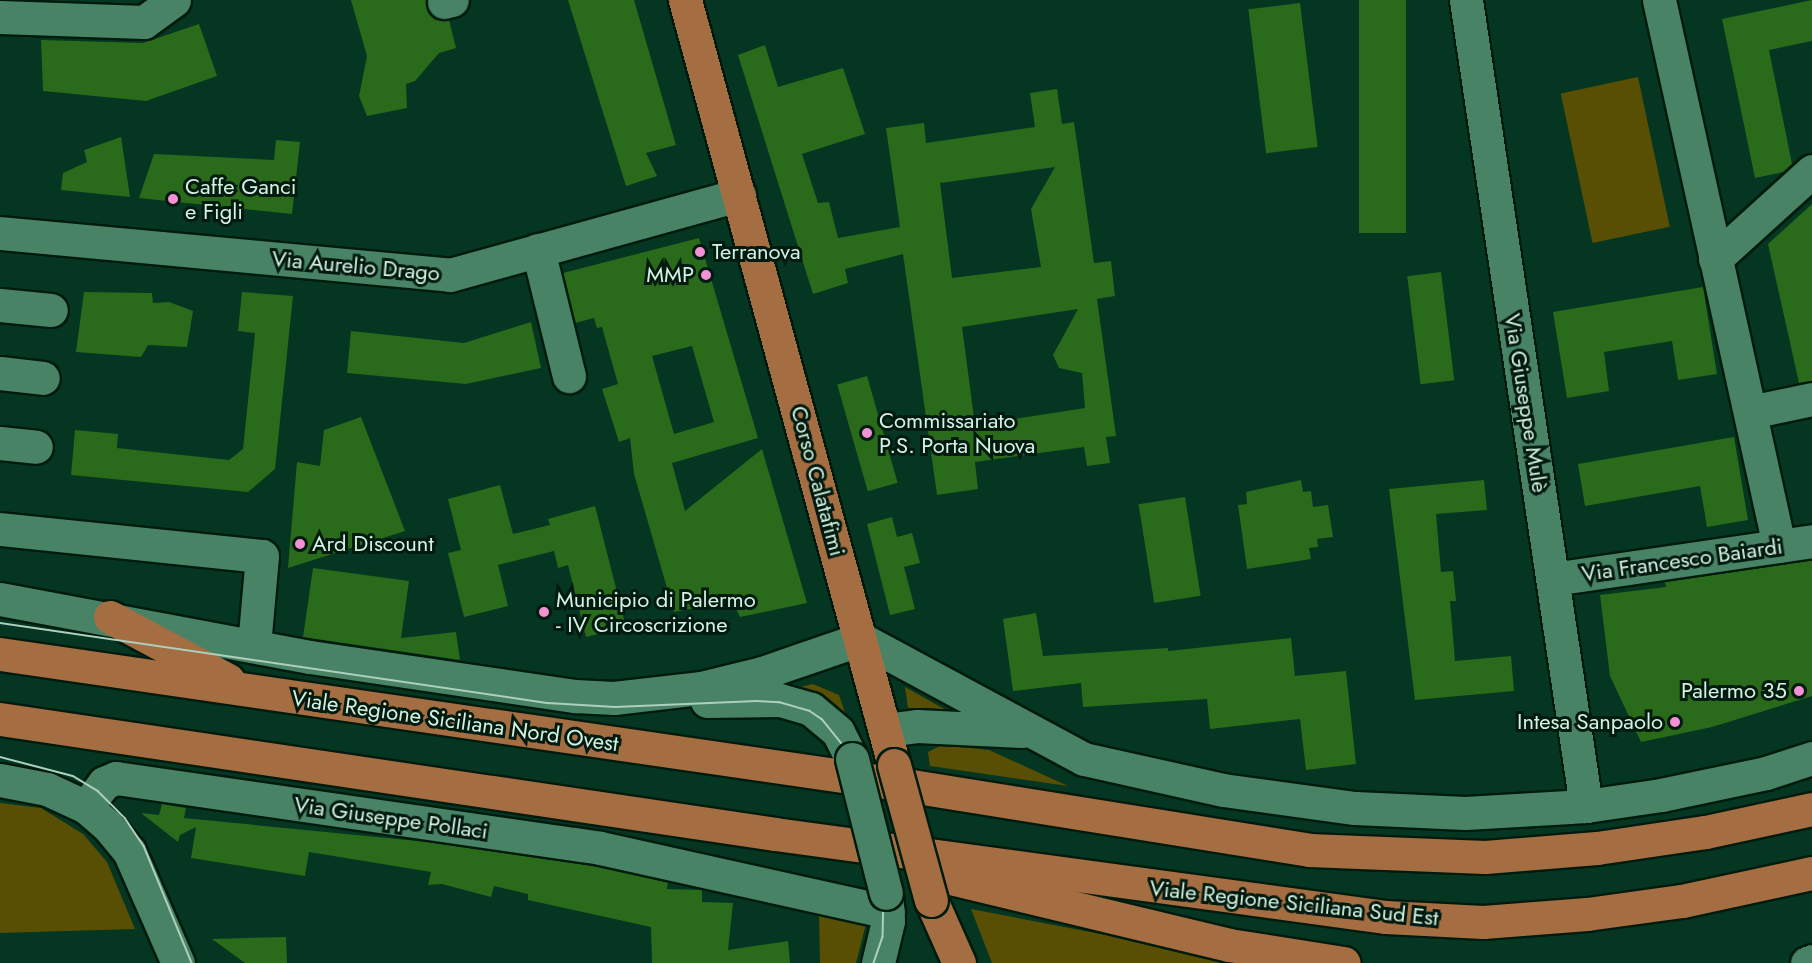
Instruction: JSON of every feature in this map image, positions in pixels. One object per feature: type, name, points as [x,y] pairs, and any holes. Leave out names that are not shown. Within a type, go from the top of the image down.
[{"type":"main road","name":"Corso Calatafimi","points":[[685,0],[885,730],[902,776],[948,963]]},
{"type":"main road","points":[[110,617],[251,692]]},
{"type":"main road","name":"Viale Regione Siciliana Nord Ovest","points":[[0,654],[251,692],[902,776]]},
{"type":"main road","points":[[0,719],[775,834],[1229,945],[1344,963]]},
{"type":"main road","points":[[902,776],[1309,850],[1406,856],[1485,857],[1597,848],[1706,832],[1812,809]]},
{"type":"main road","name":"Viale Regione Siciliana Sud Est","points":[[775,834],[1307,909],[1483,922],[1682,901],[1812,873]]},
{"type":"main road","points":[[931,900],[959,963]]},
{"type":"main road","points":[[1229,945],[1272,963]]},
{"type":"street","points":[[0,17],[144,22],[174,0]]},
{"type":"street","points":[[1659,0],[1779,546]]},
{"type":"street","name":"Via Giuseppe Mulè","points":[[1472,1],[1586,806]]},
{"type":"street","points":[[1715,259],[1812,171]]},
{"type":"street","name":"Via Aurelio Drago","points":[[0,233],[450,275],[739,195]]},
{"type":"street","points":[[538,250],[569,376]]},
{"type":"street","points":[[0,305],[51,310]]},
{"type":"street","points":[[0,373],[44,378]]},
{"type":"street","points":[[1750,412],[1812,399]]},
{"type":"street","points":[[0,443],[36,447]]},
{"type":"street","points":[[0,530],[262,556],[254,646]]},
{"type":"street","name":"Via Francesco Baiardi","points":[[1553,579],[1812,541]]},
{"type":"street","name":"Viale Regione Siciliana Nord Ovest","points":[[0,599],[110,617],[254,646],[547,694],[614,698],[726,682],[861,639]]},
{"type":"street","points":[[861,639],[1027,731],[1084,759],[1126,770],[1223,789],[1355,808],[1465,813],[1586,806],[1661,795],[1766,773],[1812,759]]},
{"type":"street","points":[[614,698],[758,699],[798,704],[823,717],[843,739],[852,759],[887,903],[886,938],[878,963]]},
{"type":"street","points":[[885,730],[917,726],[1027,731]]},
{"type":"street","name":"Via Giuseppe Pollaci","points":[[86,807],[104,783],[116,778],[600,848],[887,903]]},
{"type":"street","points":[[0,780],[47,789],[86,807],[107,825],[129,851],[178,963]]},
{"type":"street","points":[[1807,963],[1812,961]]},
{"type":"shaded area","points":[[1638,77],[1670,227],[1593,243],[1561,93]]},
{"type":"shaded area","points":[[813,684],[839,695],[852,733],[782,691]]},
{"type":"shaded area","points":[[905,687],[946,710],[908,708]]},
{"type":"shaded area","points":[[942,745],[989,750],[1068,786],[930,766],[928,752]]},
{"type":"shaded area","points":[[0,803],[41,808],[83,834],[107,862],[135,929],[0,933]]},
{"type":"shaded area","points":[[971,909],[1210,955],[1237,963],[992,963]]},
{"type":"shaded area","points":[[819,915],[866,924],[856,963],[820,963]]},
{"type":"building","points":[[351,0],[426,0],[434,19],[449,20],[456,48],[439,53],[415,81],[406,84],[407,108],[367,116],[359,96],[367,56]]},
{"type":"building","points":[[568,0],[634,0],[676,145],[646,153],[657,176],[626,186]]},
{"type":"building","points":[[1359,0],[1406,0],[1406,233],[1359,233]]},
{"type":"building","points":[[1812,0],[1812,41],[1769,50],[1792,164],[1783,172],[1755,178],[1722,19]]},
{"type":"building","points":[[1300,3],[1318,147],[1266,153],[1248,9]]},
{"type":"building","points":[[199,24],[217,76],[146,101],[43,91],[41,40],[143,43]]},
{"type":"building","points":[[765,45],[778,87],[843,68],[865,134],[802,154],[818,203],[829,202],[838,238],[900,227],[886,128],[924,123],[926,143],[1035,127],[1030,93],[1057,89],[1062,124],[1074,122],[1094,263],[1111,261],[1115,296],[1097,299],[1116,436],[1106,437],[1110,463],[1087,466],[1084,447],[975,462],[978,489],[937,495],[903,254],[845,269],[848,283],[813,294],[738,55]],"holes":[[[1055,167],[1031,209],[1041,267],[952,278],[940,183]],[[1078,309],[1053,355],[1059,368],[1082,373],[1085,408],[975,425],[962,327]]]},
{"type":"building","points":[[121,137],[130,197],[61,190],[63,173],[87,162],[84,150]]},
{"type":"building","points":[[276,140],[300,142],[292,214],[139,198],[154,154],[274,160]]},
{"type":"building","points":[[1812,204],[1812,381],[1799,383],[1768,244]]},
{"type":"building","points":[[699,238],[758,438],[672,463],[685,511],[762,449],[807,603],[740,617],[732,601],[674,612],[634,474],[630,438],[619,442],[602,389],[618,384],[602,327],[597,328],[594,318],[575,323],[563,273]],"holes":[[[692,346],[714,422],[674,434],[652,356]]]},
{"type":"building","points":[[1441,272],[1454,380],[1421,384],[1407,276]]},
{"type":"building","points":[[1703,287],[1717,374],[1678,380],[1672,341],[1604,352],[1609,391],[1567,398],[1553,312]]},
{"type":"building","points":[[84,292],[152,293],[153,303],[169,302],[193,311],[187,347],[148,345],[141,357],[76,352]]},
{"type":"building","points":[[242,292],[293,296],[275,469],[248,492],[71,475],[75,430],[118,434],[117,448],[229,460],[243,449],[255,333],[238,331]]},
{"type":"building","points":[[531,322],[541,368],[466,384],[347,373],[351,331],[464,343]]},
{"type":"building","points":[[867,376],[898,483],[868,491],[837,385]]},
{"type":"building","points":[[361,417],[405,531],[288,568],[297,462],[320,466],[324,430]]},
{"type":"building","points":[[1734,437],[1748,520],[1707,527],[1700,486],[1585,506],[1578,464]]},
{"type":"building","points":[[1301,480],[1303,492],[1311,491],[1313,507],[1328,505],[1333,537],[1317,539],[1318,547],[1309,548],[1311,559],[1247,569],[1238,505],[1247,504],[1246,492]]},
{"type":"building","points":[[1484,480],[1487,510],[1436,514],[1441,572],[1453,571],[1456,601],[1450,601],[1455,661],[1511,656],[1514,691],[1415,700],[1389,489]]},
{"type":"building","points":[[500,485],[513,534],[550,525],[548,519],[595,506],[626,627],[586,637],[568,565],[558,568],[554,551],[498,565],[508,606],[464,617],[448,553],[461,550],[448,499]]},
{"type":"building","points":[[1185,497],[1201,596],[1154,603],[1139,504]]},
{"type":"building","points":[[892,517],[897,537],[912,533],[920,563],[904,567],[915,609],[890,615],[867,524]]},
{"type":"building","points":[[1812,560],[1812,696],[1712,727],[1641,742],[1610,676],[1600,595],[1666,587],[1665,582]]},
{"type":"building","points":[[313,568],[409,581],[401,638],[456,632],[460,660],[303,637]]},
{"type":"building","points":[[1036,613],[1043,656],[1168,648],[1168,651],[1291,638],[1295,676],[1346,671],[1356,764],[1306,770],[1300,719],[1210,729],[1207,699],[1083,707],[1081,683],[1013,691],[1003,619]]},
{"type":"building","points":[[162,804],[186,808],[184,818],[438,843],[597,866],[668,882],[667,889],[702,890],[702,902],[733,903],[728,950],[788,941],[790,963],[652,963],[651,927],[528,900],[528,894],[494,886],[491,897],[442,884],[428,885],[431,872],[309,852],[305,876],[191,858],[196,827],[180,835],[178,842],[141,813],[159,815]]},
{"type":"building","points":[[286,937],[287,963],[245,963],[212,939]]},
{"type":"tram line","points":[[0,623],[548,703],[615,707],[757,701],[779,702],[810,711],[822,719],[846,749],[884,894],[883,937],[874,963]]},
{"type":"tram line","points":[[0,757],[73,776],[98,791],[125,818],[144,846],[192,963]]},
{"type":"place","name":"Caffe Ganci e Figli","points":[[173,199]]},
{"type":"place","name":"Terranova","points":[[700,252]]},
{"type":"place","name":"MMP","points":[[706,275]]},
{"type":"place","name":"Commissariato P.S. Porta Nuova","points":[[867,433]]},
{"type":"place","name":"Ard Discount","points":[[300,544]]},
{"type":"place","name":"Municipio di Palermo - IV Circoscrizione","points":[[544,612]]},
{"type":"place","name":"Palermo 35","points":[[1799,691]]},
{"type":"place","name":"Intesa Sanpaolo","points":[[1675,722]]}]
